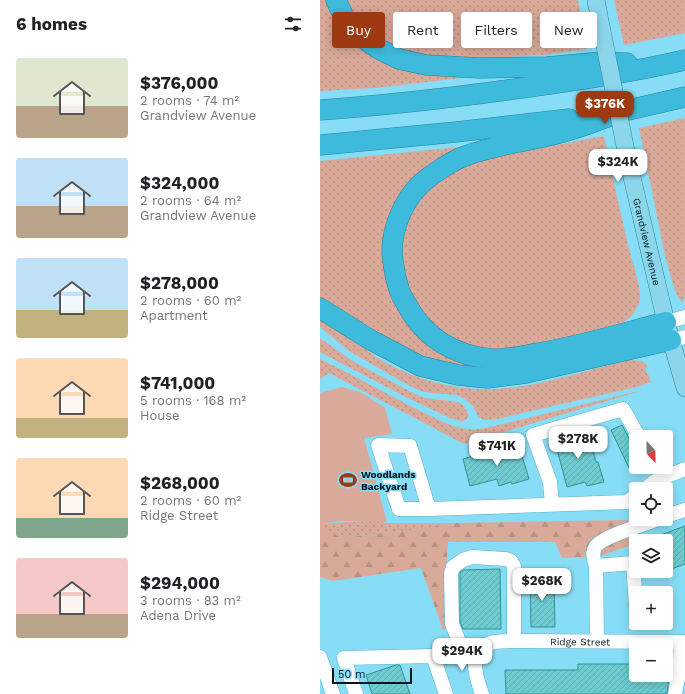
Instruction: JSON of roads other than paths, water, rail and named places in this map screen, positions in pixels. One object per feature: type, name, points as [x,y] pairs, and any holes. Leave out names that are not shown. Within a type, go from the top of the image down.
[{"type":"highway","points":[[336,0],[344,17],[359,35],[376,48],[399,59],[426,65],[479,68],[548,67],[602,62],[678,62]]},
{"type":"highway","points":[[320,110],[369,107],[454,98],[597,78],[678,62]]},
{"type":"highway","points":[[320,145],[517,126],[624,111],[685,97]]},
{"type":"highway","points":[[624,111],[564,132],[464,156],[431,176],[416,188],[406,203],[399,220],[393,237],[392,256],[395,274],[399,290],[409,309],[430,335],[460,352],[477,357],[494,359],[522,356],[677,329]]},
{"type":"highway","points":[[320,308],[369,339],[420,366],[458,376],[487,378],[526,373],[677,329]]},
{"type":"main road","name":"Grandview Avenue","points":[[597,8],[627,156],[677,329],[685,388]]},
{"type":"street","points":[[552,504],[550,482],[533,436],[623,409],[635,430]]},
{"type":"street","points":[[429,509],[410,446],[378,445],[399,510],[429,509],[552,504],[627,502],[629,500]]},
{"type":"street","points":[[673,471],[685,469]]},
{"type":"street","points":[[673,514],[685,510]]},
{"type":"street","points":[[596,641],[596,566],[593,552],[596,546],[605,539],[640,526]]},
{"type":"street","points":[[482,694],[476,677],[474,664],[477,655],[460,644],[452,624],[451,574],[453,567],[463,560],[472,557],[506,559],[512,561],[514,566],[514,641]]},
{"type":"street","points":[[596,566],[633,562],[635,586]]},
{"type":"street","name":"Ridge Street","points":[[477,655],[486,645],[494,642],[683,642]]},
{"type":"street","points":[[675,694],[679,676],[683,642]]},
{"type":"street","points":[[356,694],[344,658],[433,656],[446,694]]},
{"type":"street","points":[[320,657],[333,694]]},
{"type":"place","name":"Woodlands Backyard","points":[[348,480]]}]
